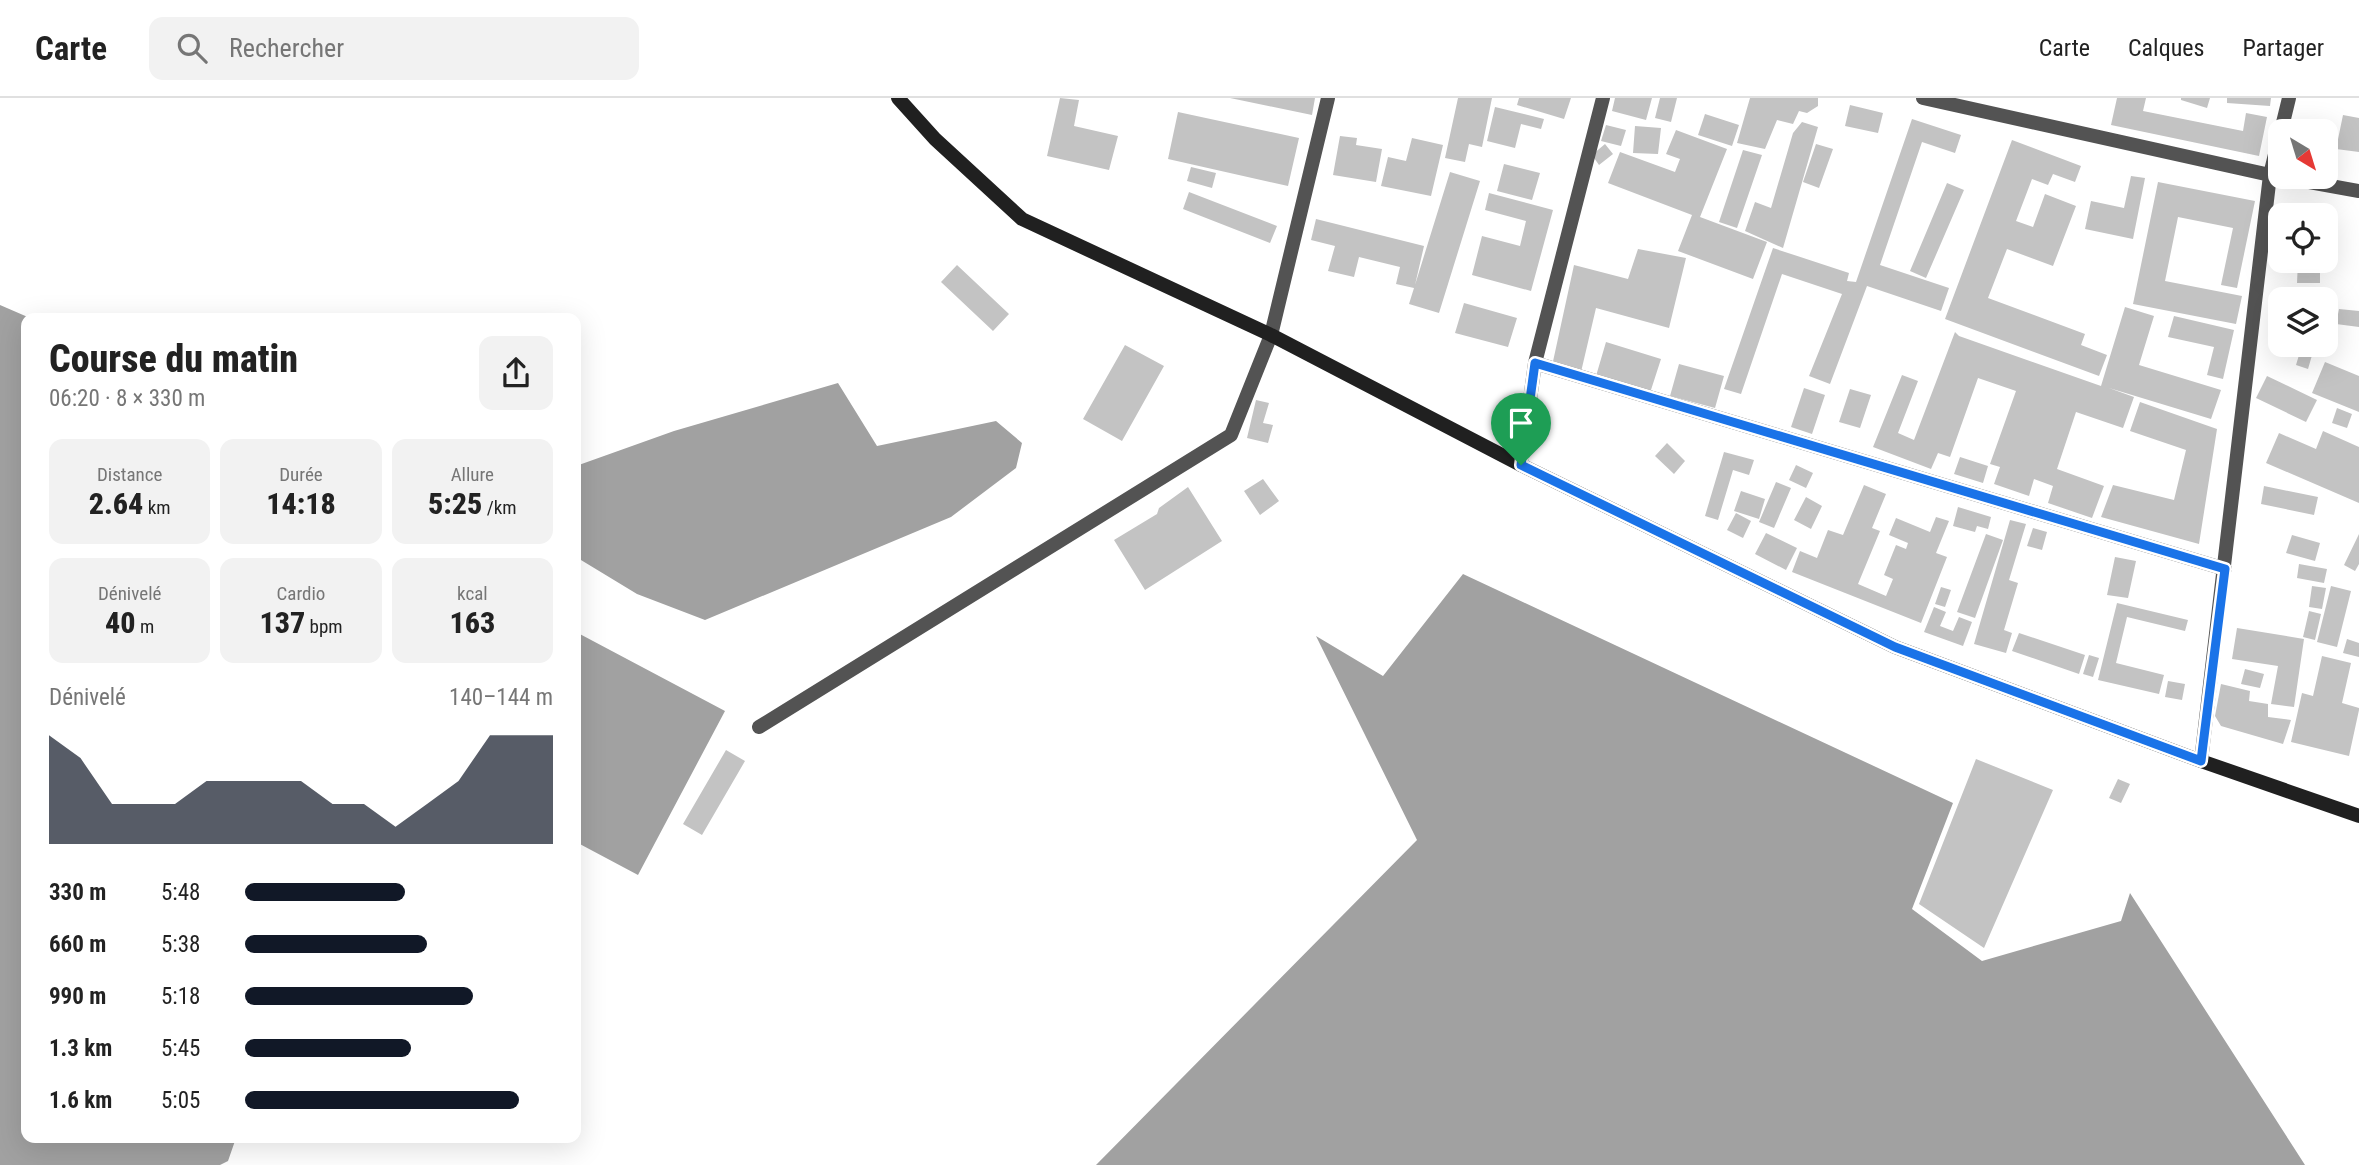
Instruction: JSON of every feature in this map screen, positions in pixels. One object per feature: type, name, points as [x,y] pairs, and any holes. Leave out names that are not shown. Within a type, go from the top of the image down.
[{"type":"main road","points":[[898,98],[934,139],[1022,219],[1271,335],[1521,465],[1895,647],[2201,761],[2359,816]]},
{"type":"street","points":[[759,727],[1230,435],[1271,335],[1328,98]]},
{"type":"street","points":[[1521,465],[1535,363],[1603,98]]},
{"type":"street","points":[[1923,98],[2268,176]]},
{"type":"street","points":[[2284,119],[2289,98]]},
{"type":"street","points":[[2338,187],[2359,191]]},
{"type":"street","points":[[2201,761],[2269,189]]},
{"type":"street","points":[[1535,363],[2225,569]]},
{"type":"shaded area","points":[[0,305],[21,314],[21,1143],[234,1143],[228,1161],[220,1165],[0,1165]]},
{"type":"shaded area","points":[[838,383],[877,446],[996,421],[1022,443],[1016,468],[951,517],[705,620],[637,594],[581,560],[581,464],[674,431]]},
{"type":"shaded area","points":[[1463,574],[1953,803],[1912,909],[1982,961],[2121,921],[2130,893],[2305,1165],[1096,1165],[1417,840],[1316,636],[1383,676]]},
{"type":"shaded area","points":[[581,635],[725,711],[638,875],[581,845]]},
{"type":"building","points":[[1060,98],[1079,100],[1074,126],[1118,136],[1109,170],[1047,156]]},
{"type":"building","points":[[1230,98],[1315,98],[1312,115]]},
{"type":"building","points":[[1458,98],[1492,98],[1482,147],[1469,144],[1465,162],[1445,158]]},
{"type":"building","points":[[1519,98],[1571,98],[1564,119],[1517,105]]},
{"type":"building","points":[[1615,98],[1652,98],[1646,120],[1612,111]]},
{"type":"building","points":[[1660,98],[1677,98],[1671,122],[1655,118]]},
{"type":"building","points":[[1750,98],[1818,98],[1818,106],[1807,113],[1799,111],[1793,124],[1777,120],[1765,149],[1737,143]]},
{"type":"building","points":[[2117,98],[2146,98],[2143,111],[2243,131],[2246,113],[2267,117],[2259,156],[2111,125]]},
{"type":"building","points":[[2181,98],[2210,98],[2207,108]]},
{"type":"building","points":[[2227,98],[2271,98],[2270,106],[2227,103]]},
{"type":"building","points":[[1850,105],[1883,113],[1878,133],[1845,126]]},
{"type":"building","points":[[1495,107],[1544,119],[1541,129],[1521,124],[1515,148],[1487,141]]},
{"type":"building","points":[[1178,112],[1299,138],[1288,186],[1168,159]]},
{"type":"building","points":[[1705,114],[1739,125],[1732,146],[1698,135]]},
{"type":"building","points":[[2343,115],[2359,118],[2359,152],[2338,149]]},
{"type":"building","points":[[1912,119],[1961,135],[1955,153],[1922,142],[1880,265],[1949,288],[1941,311],[1867,286],[1830,384],[1809,376],[1842,294],[1782,274],[1741,394],[1724,389],[1773,248],[1849,273],[1847,281],[1856,282]]},
{"type":"building","points":[[1802,122],[1818,127],[1783,248],[1745,231],[1755,202],[1771,208],[1793,133]]},
{"type":"building","points":[[1606,125],[1626,130],[1621,146],[1601,141]]},
{"type":"building","points":[[1635,126],[1661,128],[1658,154],[1633,153]]},
{"type":"building","points":[[1676,130],[1727,149],[1700,217],[1767,242],[1753,279],[1678,251],[1692,215],[1608,183],[1620,152],[1675,172],[1680,159],[1666,154]]},
{"type":"building","points":[[1340,136],[1357,138],[1356,145],[1382,149],[1376,182],[1333,175]]},
{"type":"building","points":[[1412,138],[1443,145],[1431,196],[1381,186],[1388,157],[1406,161]]},
{"type":"building","points":[[2012,140],[2081,166],[2075,182],[2053,174],[2048,185],[2032,179],[2016,221],[2033,227],[2045,194],[2076,206],[2053,266],[2007,249],[1988,298],[2085,334],[2081,345],[2107,355],[2099,376],[1945,319]]},
{"type":"building","points":[[1605,144],[1613,154],[1599,165],[1592,155]]},
{"type":"building","points":[[1816,144],[1833,149],[1819,188],[1803,182]]},
{"type":"building","points":[[1743,150],[1762,155],[1737,228],[1719,222]]},
{"type":"building","points":[[1504,164],[1540,173],[1532,200],[1497,191]]},
{"type":"building","points":[[1191,167],[1216,173],[1212,188],[1187,181]]},
{"type":"building","points":[[1450,172],[1480,181],[1439,313],[1409,304],[1414,288],[1396,284],[1400,267],[1359,257],[1354,277],[1328,271],[1335,246],[1311,240],[1316,219],[1424,246],[1415,285]]},
{"type":"building","points":[[2131,176],[2145,178],[2133,239],[2085,229],[2091,201],[2124,208]]},
{"type":"building","points":[[2158,182],[2255,201],[2237,288],[2221,285],[2233,228],[2178,217],[2165,281],[2242,296],[2236,324],[2133,304]]},
{"type":"building","points":[[1947,183],[1964,190],[1926,278],[1910,271]]},
{"type":"building","points":[[1189,192],[1277,226],[1270,243],[1183,209]]},
{"type":"building","points":[[1489,193],[1553,210],[1531,291],[1472,275],[1482,236],[1520,246],[1526,221],[1485,210]]},
{"type":"building","points":[[1638,249],[1686,258],[1669,328],[1596,308],[1581,372],[1552,366],[1574,265],[1628,279]]},
{"type":"building","points":[[957,265],[1009,314],[993,331],[941,282]]},
{"type":"building","points":[[2297,273],[2320,273],[2320,283],[2297,283]]},
{"type":"building","points":[[1464,303],[1517,318],[1508,347],[1455,333]]},
{"type":"building","points":[[2125,307],[2154,316],[2139,365],[2221,390],[2211,419],[2109,388],[2134,397],[2123,428],[2076,412],[2057,469],[2104,486],[2092,518],[2048,503],[2053,486],[2034,479],[2029,496],[1994,484],[2000,467],[1990,464],[2016,391],[1978,378],[1950,457],[1938,453],[1931,469],[1873,447],[1902,375],[1918,381],[1898,433],[1914,440],[1955,332],[1959,336],[2101,386]]},
{"type":"building","points":[[2339,309],[2359,311],[2359,327],[2338,324]]},
{"type":"building","points":[[2174,316],[2234,330],[2223,379],[2207,375],[2214,347],[2168,337]]},
{"type":"building","points":[[1606,342],[1661,359],[1650,393],[1596,376]]},
{"type":"building","points":[[1125,345],[1164,366],[1122,441],[1083,419]]},
{"type":"building","points":[[2298,357],[2312,357],[2308,369],[2296,365]]},
{"type":"building","points":[[2325,362],[2359,376],[2359,412],[2312,393]]},
{"type":"building","points":[[1679,364],[1724,376],[1715,408],[1670,396]]},
{"type":"building","points":[[2267,376],[2317,400],[2306,422],[2256,398]]},
{"type":"building","points":[[1804,388],[1825,395],[1812,434],[1791,427]]},
{"type":"building","points":[[1850,389],[1871,395],[1860,428],[1839,422]]},
{"type":"building","points":[[1256,400],[1269,403],[1263,423],[1273,425],[1268,443],[1247,438]]},
{"type":"building","points":[[2140,402],[2217,429],[2199,544],[2101,517],[2113,485],[2174,500],[2186,450],[2130,431]]},
{"type":"building","points":[[2337,408],[2352,414],[2347,428],[2332,423]]},
{"type":"building","points":[[2323,431],[2359,447],[2359,503],[2266,463],[2279,433],[2316,449]]},
{"type":"building","points":[[1667,443],[1685,461],[1674,474],[1655,456]]},
{"type":"building","points":[[1724,452],[1754,460],[1749,475],[1733,470],[1718,520],[1705,516]]},
{"type":"building","points":[[1960,457],[1988,466],[1983,483],[1954,474]]},
{"type":"building","points":[[1796,465],[1813,473],[1806,488],[1789,480]]},
{"type":"building","points":[[1263,479],[1279,501],[1260,515],[1244,491]]},
{"type":"building","points":[[1776,482],[1791,488],[1774,528],[1759,522]]},
{"type":"building","points":[[1864,485],[1886,494],[1872,528],[1880,531],[1858,584],[1886,596],[1893,579],[1884,575],[1896,545],[1906,549],[1908,543],[1889,535],[1896,518],[1930,532],[1936,517],[1949,521],[1936,553],[1947,557],[1921,623],[1792,572],[1800,551],[1817,558],[1828,530],[1843,535]]},
{"type":"building","points":[[2264,486],[2318,497],[2314,515],[2261,504]]},
{"type":"building","points":[[1188,487],[1222,541],[1145,590],[1114,540],[1157,514],[1159,508]]},
{"type":"building","points":[[1741,491],[1765,499],[1759,519],[1734,511]]},
{"type":"building","points":[[1806,497],[1822,506],[1811,529],[1794,520]]},
{"type":"building","points":[[1958,507],[1991,517],[1988,529],[1977,526],[1975,532],[1953,526]]},
{"type":"building","points":[[1736,513],[1751,521],[1743,538],[1727,530]]},
{"type":"building","points":[[2010,520],[2026,524],[2009,580],[2018,583],[2004,630],[2012,633],[2006,653],[1974,644]]},
{"type":"building","points":[[2033,528],[2047,532],[2042,550],[2027,546]]},
{"type":"building","points":[[1766,533],[1797,548],[1786,570],[1755,554]]},
{"type":"building","points":[[1986,534],[2003,540],[1975,618],[1957,612]]},
{"type":"building","points":[[2359,534],[2359,564],[2355,571],[2344,565]]},
{"type":"building","points":[[2292,535],[2320,543],[2315,561],[2286,553]]},
{"type":"building","points":[[2115,557],[2136,561],[2128,598],[2107,595]]},
{"type":"building","points":[[2299,564],[2327,569],[2324,583],[2297,578]]},
{"type":"building","points":[[2312,586],[2326,588],[2322,609],[2309,607]]},
{"type":"building","points":[[2331,586],[2351,591],[2337,647],[2317,642]]},
{"type":"building","points":[[1941,587],[1951,590],[1945,607],[1935,604]]},
{"type":"building","points":[[2117,603],[2188,620],[2185,631],[2127,617],[2116,663],[2164,675],[2159,694],[2098,680]]},
{"type":"building","points":[[1934,607],[1946,612],[1940,626],[1953,631],[1959,617],[1972,622],[1963,646],[1924,632]]},
{"type":"building","points":[[2309,611],[2321,614],[2315,640],[2303,637]]},
{"type":"building","points":[[2237,628],[2304,639],[2294,707],[2271,704],[2278,666],[2232,659]]},
{"type":"building","points":[[2019,633],[2085,655],[2079,674],[2012,651]]},
{"type":"building","points":[[2347,639],[2359,643],[2359,657],[2343,653]]},
{"type":"building","points":[[2089,655],[2099,658],[2093,677],[2083,674]]},
{"type":"building","points":[[2322,656],[2351,663],[2342,703],[2359,710],[2349,756],[2291,742],[2302,693],[2313,696]]},
{"type":"building","points":[[2245,669],[2264,674],[2260,688],[2241,684]]},
{"type":"building","points":[[2168,681],[2185,684],[2182,700],[2165,697]]},
{"type":"building","points":[[2221,684],[2250,691],[2249,701],[2268,704],[2268,717],[2291,720],[2283,744],[2221,726],[2215,716]]},
{"type":"building","points":[[726,750],[745,761],[702,835],[683,824]]},
{"type":"building","points":[[1976,759],[2053,790],[1984,948],[1919,904]]},
{"type":"building","points":[[2118,779],[2130,784],[2121,803],[2109,798]]},
{"type":"route","points":[[1535,363],[2225,569],[2201,761],[1895,647],[1521,465],[1535,363]]}]
